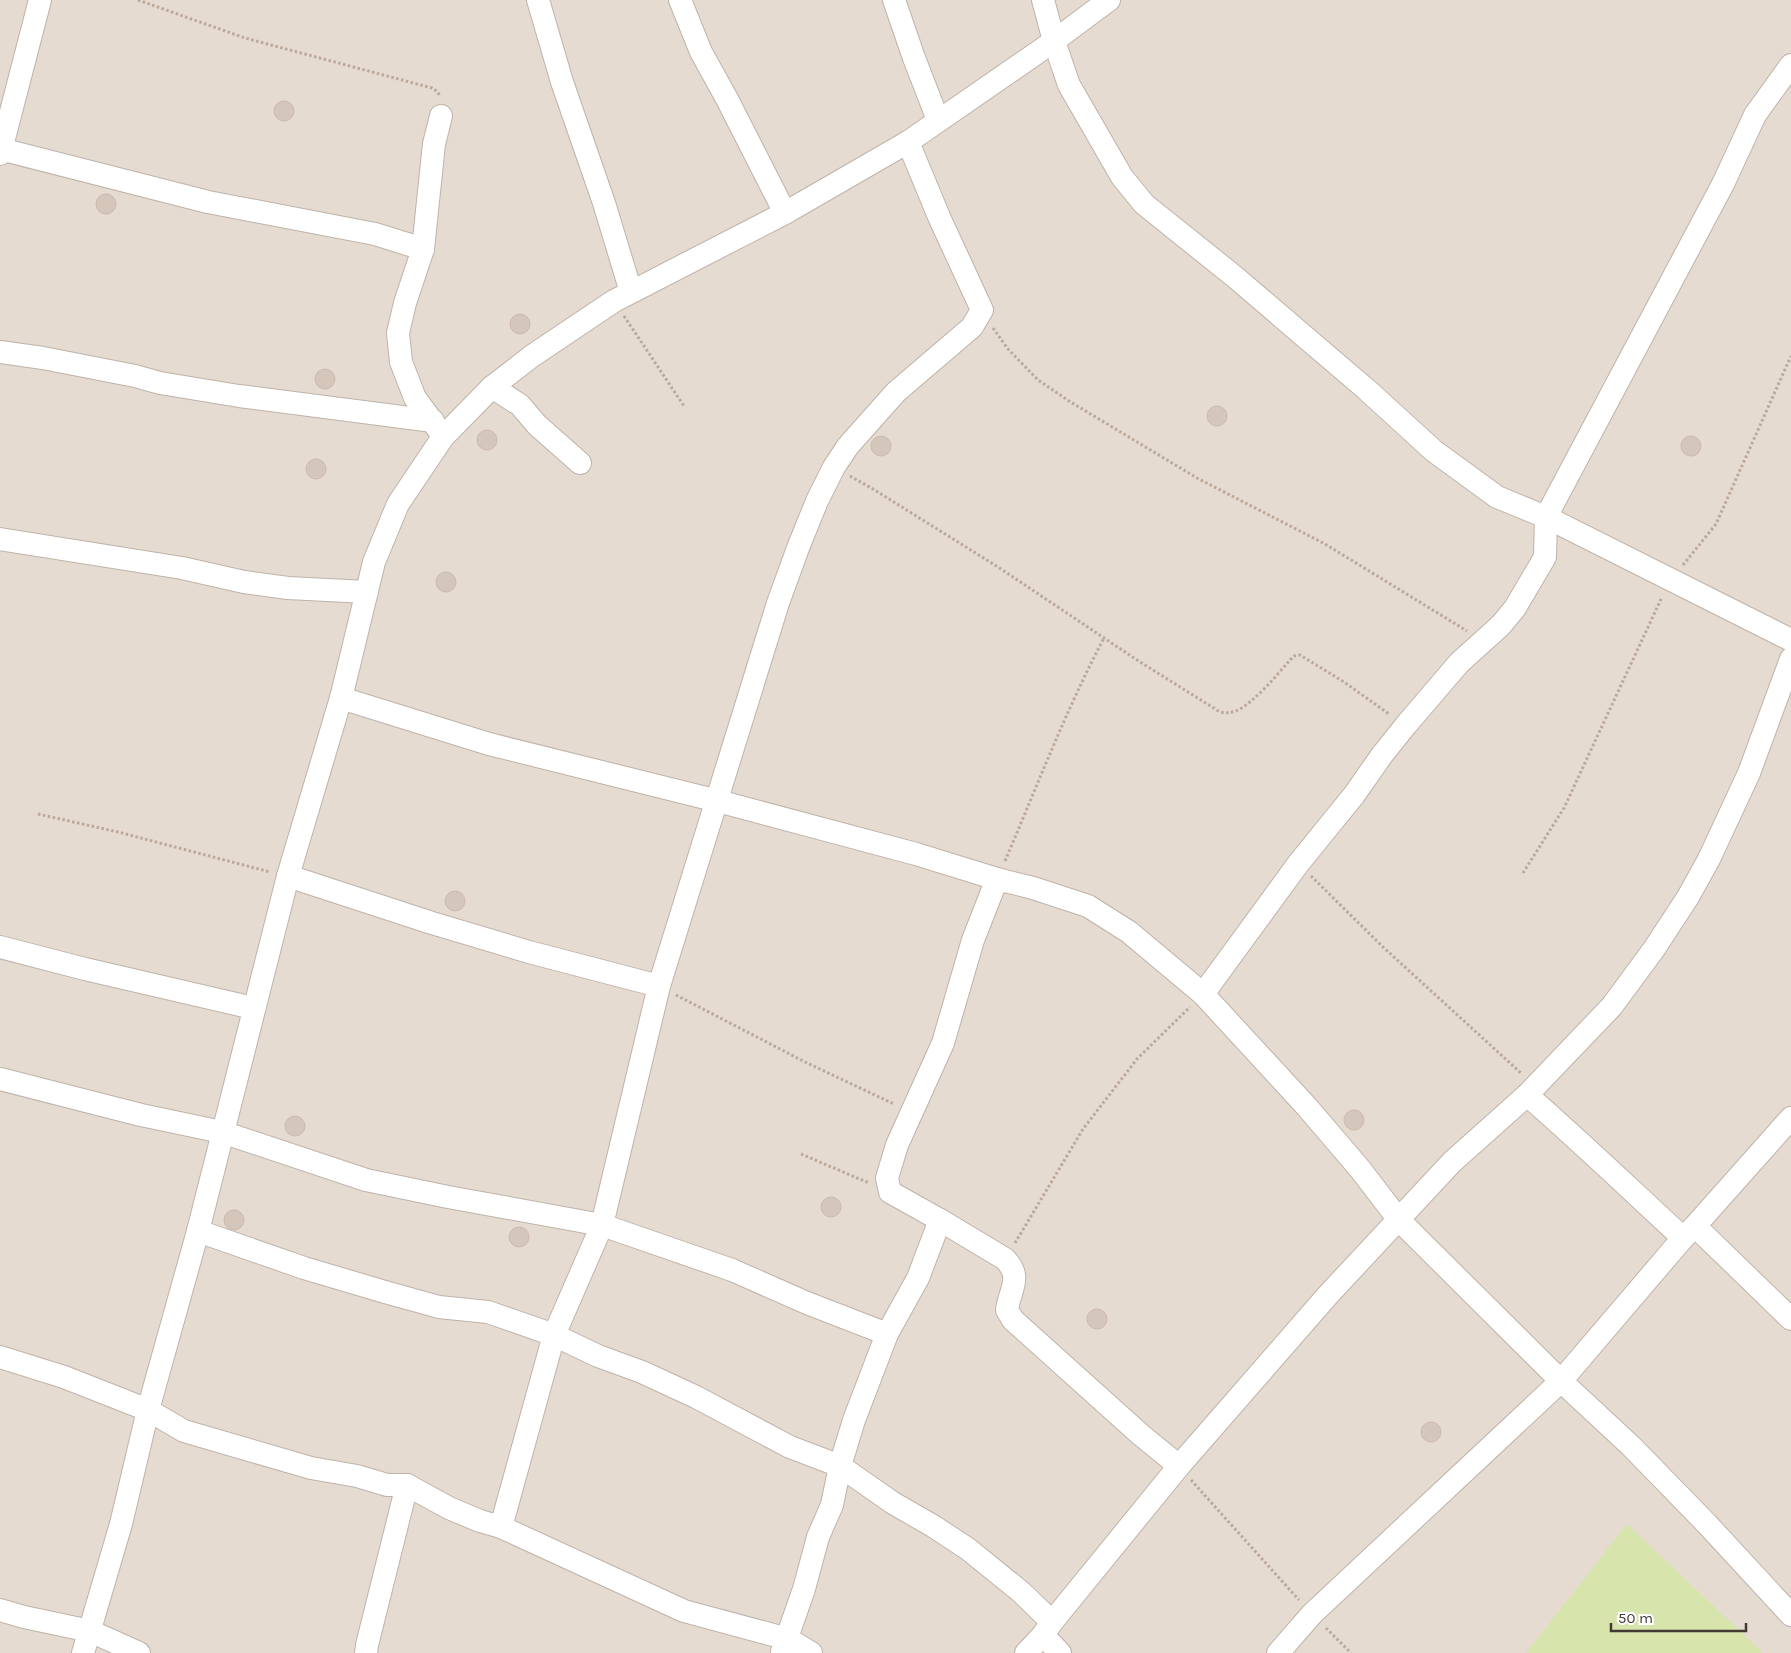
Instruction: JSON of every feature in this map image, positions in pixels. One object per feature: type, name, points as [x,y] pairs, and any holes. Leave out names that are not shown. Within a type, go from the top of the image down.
[{"type":"street","points":[[40,0],[0,151],[208,202],[375,234],[423,249]]},
{"type":"street","points":[[538,0],[562,82],[604,203],[623,296]]},
{"type":"street","points":[[680,0],[701,52],[785,213]]},
{"type":"street","points":[[894,0],[938,120]]},
{"type":"street","points":[[1043,0],[1069,85],[1122,177],[1144,204],[1257,295],[1366,389],[1434,451],[1498,496],[1546,517],[1791,640]]},
{"type":"street","points":[[83,1653],[121,1524],[148,1410],[198,1231],[253,1008],[288,876],[341,698],[374,562],[398,504],[438,429],[532,356],[623,296],[785,213],[908,142],[1054,41],[1109,0]]},
{"type":"street","points":[[1203,994],[1298,864],[1354,795],[1406,725],[1460,663],[1501,625],[1516,608],[1545,557],[1546,517],[1723,184],[1754,115],[1791,65]]},
{"type":"street","points":[[438,429],[415,398],[401,362],[398,333],[405,303],[423,249],[434,144],[441,116]]},
{"type":"street","points":[[501,1526],[554,1335],[602,1225],[660,986],[778,603],[798,548],[834,467],[853,440],[890,399],[921,369],[972,327],[982,310],[940,219],[908,142]]},
{"type":"street","points":[[0,352],[135,376],[160,383],[438,429]]},
{"type":"street","points":[[492,387],[520,405],[537,425],[580,463]]},
{"type":"street","points":[[0,539],[182,568],[244,582],[288,588],[367,592]]},
{"type":"street","points":[[1026,1653],[1179,1466],[1315,1309],[1452,1162],[1531,1090],[1612,1006],[1654,949],[1709,859],[1749,773],[1791,659]]},
{"type":"street","points":[[341,698],[489,744],[718,801],[916,854],[1088,906],[1129,932],[1203,994],[1307,1107],[1360,1169],[1399,1220],[1561,1381],[1638,1453],[1707,1524],[1791,1616]]},
{"type":"street","points":[[288,876],[432,923],[529,952],[660,986]]},
{"type":"street","points":[[997,879],[973,940],[943,1043],[911,1112],[889,1169],[887,1178],[890,1192],[1005,1259],[1012,1266],[1015,1273],[1015,1282],[1007,1310],[1013,1320],[1141,1435],[1179,1466]]},
{"type":"street","points":[[0,947],[253,1008]]},
{"type":"street","points":[[0,1079],[140,1115],[222,1132],[366,1180],[448,1198],[602,1225],[732,1270],[807,1303],[887,1334]]},
{"type":"street","points":[[1531,1090],[1622,1183],[1689,1232],[1791,1319]]},
{"type":"street","points":[[1278,1653],[1312,1614],[1561,1381],[1689,1232],[1791,1118]]},
{"type":"street","points":[[785,1646],[804,1589],[818,1537],[832,1505],[840,1466],[854,1420],[887,1334],[918,1278],[940,1220]]},
{"type":"street","points":[[198,1231],[350,1282],[439,1306],[488,1312],[554,1335],[598,1356],[642,1372],[696,1397],[790,1447],[840,1466],[893,1503],[933,1526],[968,1550],[1021,1592],[1047,1628],[1060,1653]]},
{"type":"street","points":[[0,1357],[64,1378],[148,1410],[184,1431],[311,1468],[357,1476],[387,1485],[407,1485],[449,1508],[480,1522],[501,1526],[684,1611],[785,1646],[811,1653]]},
{"type":"street","points":[[366,1653],[407,1485]]},
{"type":"street","points":[[0,1610],[24,1617],[90,1630],[139,1653]]},
{"type":"path","points":[[138,0],[245,38],[432,88],[438,92],[442,100],[441,116]]},
{"type":"path","points":[[623,296],[684,406]]},
{"type":"path","points":[[982,310],[1008,349],[1038,380],[1069,402],[1198,478],[1325,544],[1482,641]]},
{"type":"path","points":[[1523,873],[1564,808],[1670,580],[1716,524],[1791,356]]},
{"type":"path","points":[[834,467],[873,488],[998,567],[1220,712],[1228,713],[1241,707],[1257,694],[1294,656],[1300,655],[1344,682],[1406,725]]},
{"type":"path","points":[[997,879],[1062,724],[1104,638]]},
{"type":"path","points":[[38,814],[118,832],[288,876]]},
{"type":"path","points":[[1298,864],[1531,1090]]},
{"type":"path","points":[[660,986],[805,1062],[911,1112]]},
{"type":"path","points":[[1005,1259],[1083,1129],[1136,1059],[1203,994]]},
{"type":"path","points":[[801,1154],[890,1192]]},
{"type":"path","points":[[1179,1466],[1312,1614],[1351,1653]]},
{"type":"shaded area","points":[[0,0],[1791,0],[1791,1653],[0,1653]]},
{"type":"green space","points":[[1627,1524],[1763,1653],[1526,1653]]},
{"type":"building","points":[[284,101],[291,104],[294,111],[291,118],[284,121],[277,118],[274,111],[277,104]]},
{"type":"building","points":[[102,194],[110,194],[116,200],[116,208],[110,214],[102,214],[96,208],[96,200]]},
{"type":"building","points":[[516,314],[524,314],[530,320],[530,328],[524,334],[516,334],[510,328],[510,320]]},
{"type":"building","points":[[321,369],[329,369],[335,375],[335,383],[329,389],[321,389],[315,383],[315,375]]},
{"type":"building","points":[[1213,406],[1221,406],[1227,412],[1227,420],[1221,426],[1213,426],[1207,420],[1207,412]]},
{"type":"building","points":[[483,430],[491,430],[497,436],[497,444],[491,450],[483,450],[477,444],[477,436]]},
{"type":"building","points":[[877,436],[885,436],[891,442],[891,450],[885,456],[877,456],[871,450],[871,442]]},
{"type":"building","points":[[1687,436],[1695,436],[1701,442],[1701,450],[1695,456],[1687,456],[1681,450],[1681,442]]},
{"type":"building","points":[[312,459],[320,459],[326,465],[326,473],[320,479],[312,479],[306,473],[306,465]]},
{"type":"building","points":[[442,572],[450,572],[456,578],[456,586],[450,592],[442,592],[436,586],[436,578]]},
{"type":"building","points":[[451,891],[459,891],[465,897],[465,905],[459,911],[451,911],[445,905],[445,897]]},
{"type":"building","points":[[1354,1110],[1361,1113],[1364,1120],[1361,1127],[1354,1130],[1347,1127],[1344,1120],[1347,1113]]},
{"type":"building","points":[[291,1116],[299,1116],[305,1122],[305,1130],[299,1136],[291,1136],[285,1130],[285,1122]]},
{"type":"building","points":[[827,1197],[835,1197],[841,1203],[841,1211],[835,1217],[827,1217],[821,1211],[821,1203]]},
{"type":"building","points":[[234,1210],[241,1213],[244,1220],[241,1227],[234,1230],[227,1227],[224,1220],[227,1213]]},
{"type":"building","points":[[515,1227],[523,1227],[529,1233],[529,1241],[523,1247],[515,1247],[509,1241],[509,1233]]},
{"type":"building","points":[[1093,1309],[1101,1309],[1107,1315],[1107,1323],[1101,1329],[1093,1329],[1087,1323],[1087,1315]]},
{"type":"building","points":[[1427,1422],[1435,1422],[1441,1428],[1441,1436],[1435,1442],[1427,1442],[1421,1436],[1421,1428]]}]
